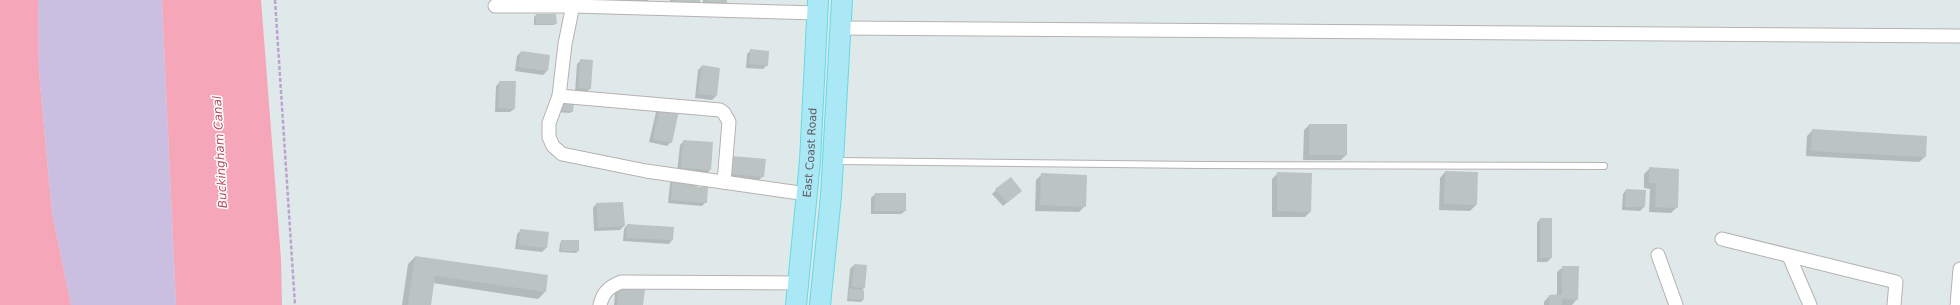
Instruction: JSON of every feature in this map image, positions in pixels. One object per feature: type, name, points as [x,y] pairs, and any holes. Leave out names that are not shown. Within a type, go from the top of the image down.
[{"type":"main road","name":"East Coast Road","points":[[820,305],[833,161],[842,0]]},
{"type":"main road","name":"East Coast Road","points":[[796,305],[807,194],[818,7]]},
{"type":"street","points":[[495,6],[573,3],[818,7]]},
{"type":"street","points":[[573,3],[565,44],[559,96],[549,123],[549,137],[553,146],[562,154],[646,171],[807,194]]},
{"type":"street","points":[[841,28],[1960,36]]},
{"type":"street","points":[[559,96],[720,110],[724,113],[729,122],[724,182]]},
{"type":"street","points":[[1722,239],[1896,282],[1894,305]]},
{"type":"street","points":[[1658,255],[1676,305]]},
{"type":"street","points":[[1789,256],[1810,305]]},
{"type":"street","points":[[1957,305],[1960,269]]},
{"type":"street","points":[[600,305],[602,297],[609,287],[621,282],[798,283]]},
{"type":"lane","points":[[833,161],[1202,165],[1325,164],[1604,166]]},
{"type":"path","points":[[275,0],[295,305]]},
{"type":"shaded area","points":[[38,0],[162,0],[176,305],[71,305],[52,213],[39,73]]},
{"type":"water","points":[[0,0],[38,0],[39,73],[52,213],[71,305],[0,305]]},
{"type":"water","name":"Buckingham Canal","points":[[162,0],[261,0],[281,259],[282,305],[176,305]]},
{"type":"building","points":[[674,0],[700,0],[700,3],[674,3]]},
{"type":"building","points":[[707,0],[727,0],[727,3],[707,2]]},
{"type":"building","points":[[536,14],[556,14],[557,24],[536,24]]},
{"type":"building","points":[[750,49],[769,51],[768,66],[749,64]]},
{"type":"building","points":[[521,51],[550,55],[548,71],[518,67]]},
{"type":"building","points":[[580,59],[593,60],[591,89],[578,88]]},
{"type":"building","points":[[702,65],[720,68],[717,96],[698,94]]},
{"type":"building","points":[[499,81],[516,81],[515,109],[498,108]]},
{"type":"building","points":[[558,102],[574,104],[573,112],[557,110]]},
{"type":"building","points":[[660,107],[679,111],[672,143],[653,139]]},
{"type":"building","points":[[1309,124],[1347,124],[1347,155],[1309,155]]},
{"type":"building","points":[[1812,129],[1927,136],[1926,157],[1811,151]]},
{"type":"building","points":[[683,140],[713,142],[711,170],[681,168]]},
{"type":"building","points":[[731,156],[766,159],[764,177],[730,174]]},
{"type":"building","points":[[1649,167],[1679,169],[1678,208],[1655,207],[1656,183],[1649,183]]},
{"type":"building","points":[[1445,171],[1478,172],[1477,205],[1444,204]]},
{"type":"building","points":[[1277,172],[1312,173],[1311,212],[1277,211]]},
{"type":"building","points":[[1041,173],[1087,175],[1086,207],[1040,205]]},
{"type":"building","points":[[1011,177],[1022,191],[1007,203],[995,189]]},
{"type":"building","points":[[673,179],[698,180],[697,187],[708,187],[707,203],[671,200]]},
{"type":"building","points":[[1626,189],[1646,190],[1645,207],[1625,207]]},
{"type":"building","points":[[875,193],[906,193],[906,211],[874,211]]},
{"type":"building","points":[[623,202],[625,226],[598,228],[596,203]]},
{"type":"building","points":[[1540,218],[1552,218],[1552,258],[1540,258]]},
{"type":"building","points":[[627,224],[674,227],[673,240],[626,238]]},
{"type":"building","points":[[520,229],[549,232],[547,248],[519,245]]},
{"type":"building","points":[[561,240],[579,240],[579,251],[561,251]]},
{"type":"building","points":[[415,256],[548,275],[546,292],[435,276],[431,305],[408,305]]},
{"type":"building","points":[[854,264],[867,265],[865,288],[852,287]]},
{"type":"building","points":[[1562,266],[1579,266],[1578,300],[1562,299],[1562,305],[1549,305],[1549,295],[1562,294]]},
{"type":"building","points":[[619,287],[645,290],[643,305],[617,305]]},
{"type":"building","points":[[849,289],[864,290],[864,300],[849,299]]}]
